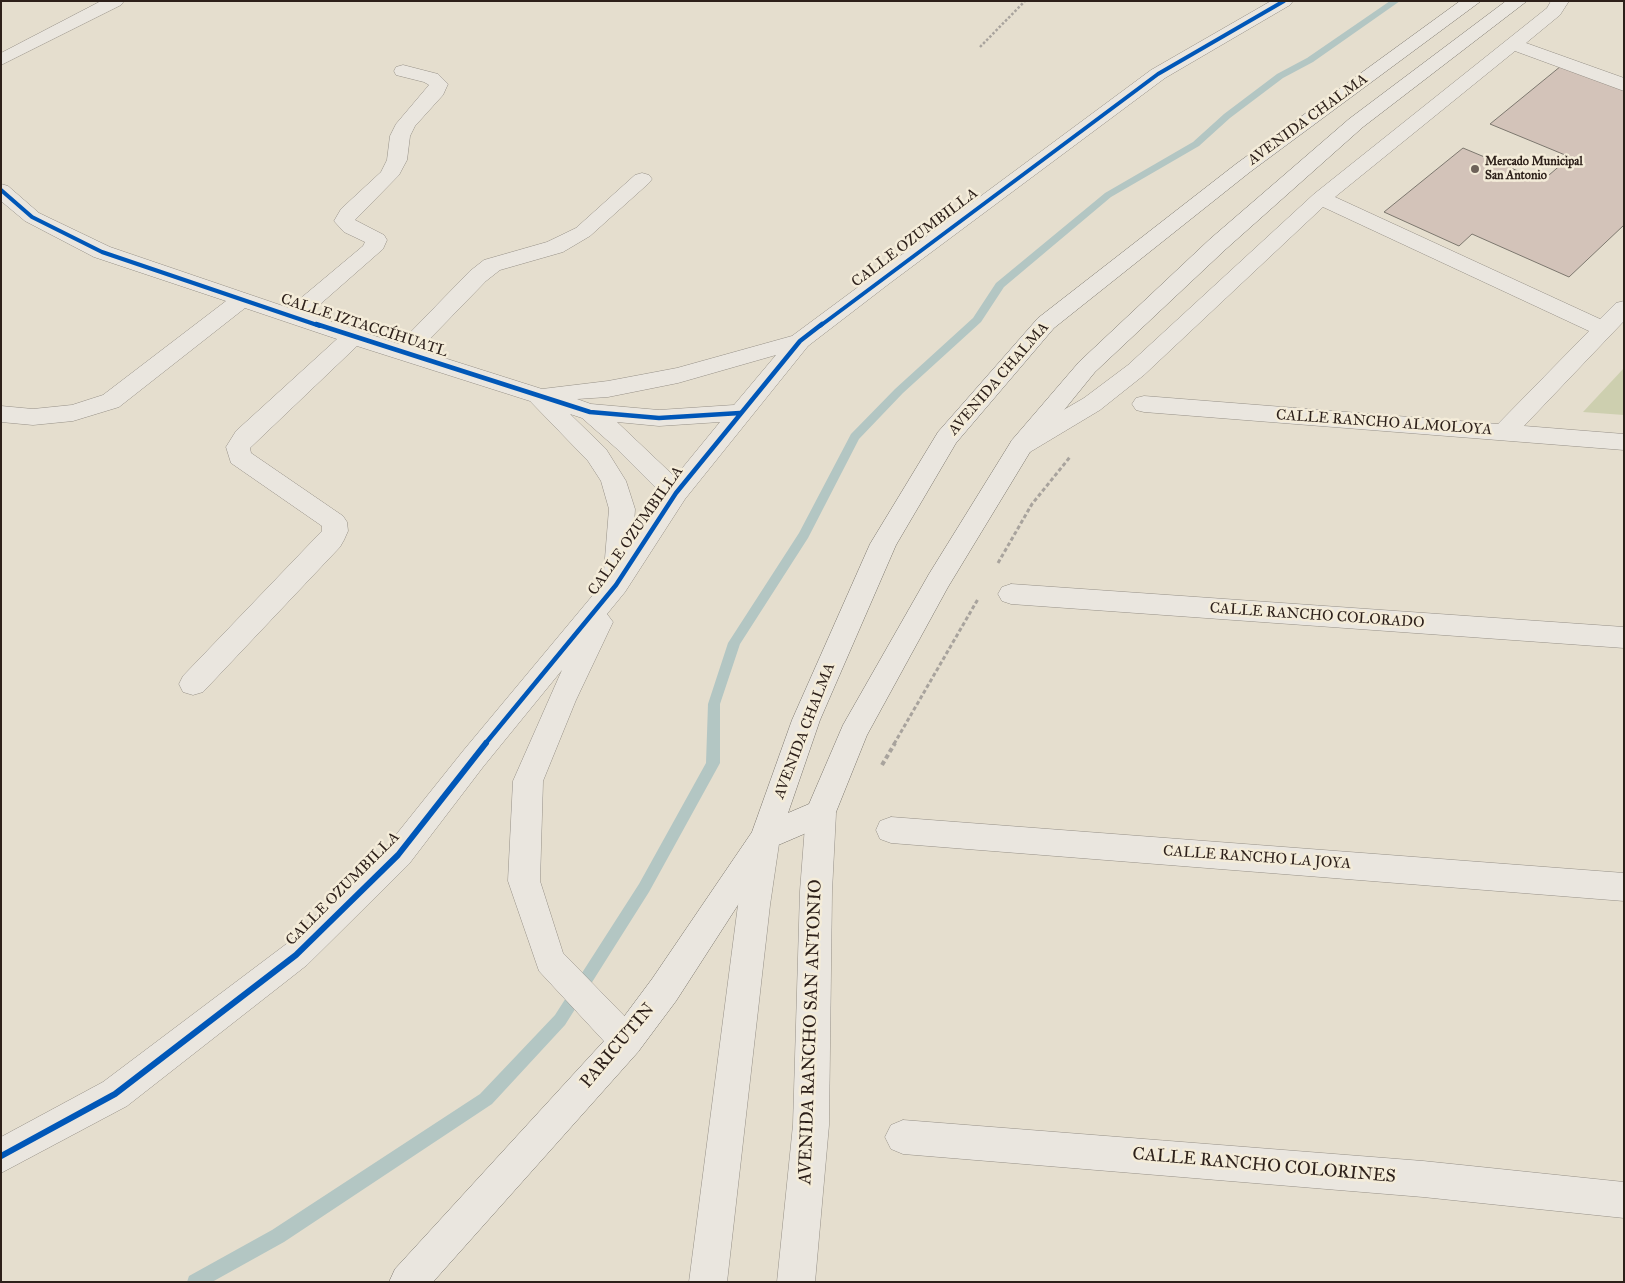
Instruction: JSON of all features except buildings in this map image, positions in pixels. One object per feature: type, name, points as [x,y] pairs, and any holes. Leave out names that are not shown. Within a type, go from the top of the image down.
[{"type":"street","points":[[1,60],[115,1]]},
{"type":"street","name":"CALLE OZUMBILLA","points":[[1,1156],[115,1094],[296,955],[398,855],[473,759],[616,585],[676,493],[800,342],[882,278],[1158,74],[1284,1]]},
{"type":"street","name":"AVENIDA CHALMA","points":[[765,837],[806,720],[883,544],[947,438],[1046,323],[1243,168],[1472,1]]},
{"type":"street","name":"AVENIDA CHALMA","points":[[821,813],[853,734],[938,581],[1022,446],[1087,367],[1225,238],[1356,122],[1518,1]]},
{"type":"street","points":[[1022,446],[1092,404],[1136,370],[1321,198],[1554,11],[1560,1]]},
{"type":"street","points":[[1513,44],[1624,85]]},
{"type":"street","points":[[293,316],[372,249],[376,240],[368,234],[352,228],[344,221],[348,212],[390,175],[397,160],[400,136],[406,124],[436,91],[438,84],[431,78],[402,71]]},
{"type":"street","points":[[403,353],[478,276],[492,265],[555,247],[583,232],[642,179]]},
{"type":"street","name":"CALLE IZTACCÍHUATL","points":[[1,190],[32,217],[102,252],[353,337],[590,412],[659,418],[740,413]]},
{"type":"street","points":[[1321,198],[1603,329]]},
{"type":"street","points":[[1,414],[33,418],[73,413],[111,401],[242,299]]},
{"type":"street","points":[[1504,432],[1624,308]]},
{"type":"street","points":[[193,684],[331,540],[335,531],[334,522],[240,457],[238,447],[245,438],[353,337]]},
{"type":"street","name":"CALLE IZTACCÍHUATL","points":[[537,395],[608,389],[678,376],[800,342]]},
{"type":"street","name":"CALLE IZTACCÍHUATL","points":[[537,395],[597,455],[613,481],[622,509],[616,585]]},
{"type":"street","name":"CALLE RANCHO ALMOLOYA","points":[[1144,404],[1624,442]]},
{"type":"street","name":"CALLE IZTACCÍHUATL","points":[[590,412],[625,442],[676,493]]},
{"type":"street","points":[[616,585],[562,700],[528,782],[524,881],[550,961],[626,1041]]},
{"type":"street","name":"CALLE RANCHO COLORADO","points":[[1011,594],[1624,638]]},
{"type":"street","points":[[708,1282],[754,905],[765,837],[821,813]]},
{"type":"street","name":"AVENIDA RANCHO SAN ANTONIO","points":[[796,1282],[810,1125],[816,891],[821,813]]},
{"type":"street","name":"CALLE RANCHO LA JOYA","points":[[891,830],[1624,887]]},
{"type":"street","name":"PARICUTIN","points":[[408,1282],[626,1041],[664,990],[765,837]]},
{"type":"street","name":"CALLE RANCHO COLORINES","points":[[903,1137],[1413,1178],[1624,1200]]},
{"type":"path","points":[[980,47],[1025,1]]},
{"type":"green space","points":[[1624,368],[1624,415],[1583,412]]},
{"type":"waterway","points":[[195,1282],[278,1236],[486,1099],[560,1020],[644,888],[713,763],[714,704],[734,643],[804,535],[855,437],[899,391],[977,320],[1000,285],[1108,195],[1196,144],[1227,116],[1280,76],[1310,60],[1380,10],[1396,1]]},
{"type":"cycle path","points":[[1,1156],[115,1094],[296,955],[398,855],[473,759],[616,585],[676,493],[800,341],[1158,74],[1284,1]]},
{"type":"cycle path","points":[[1,190],[32,217],[102,252],[353,337],[590,412],[659,418],[740,413]]},
{"type":"place","name":"Mercado Municipal San Antonio","points":[[1475,169]]}]
